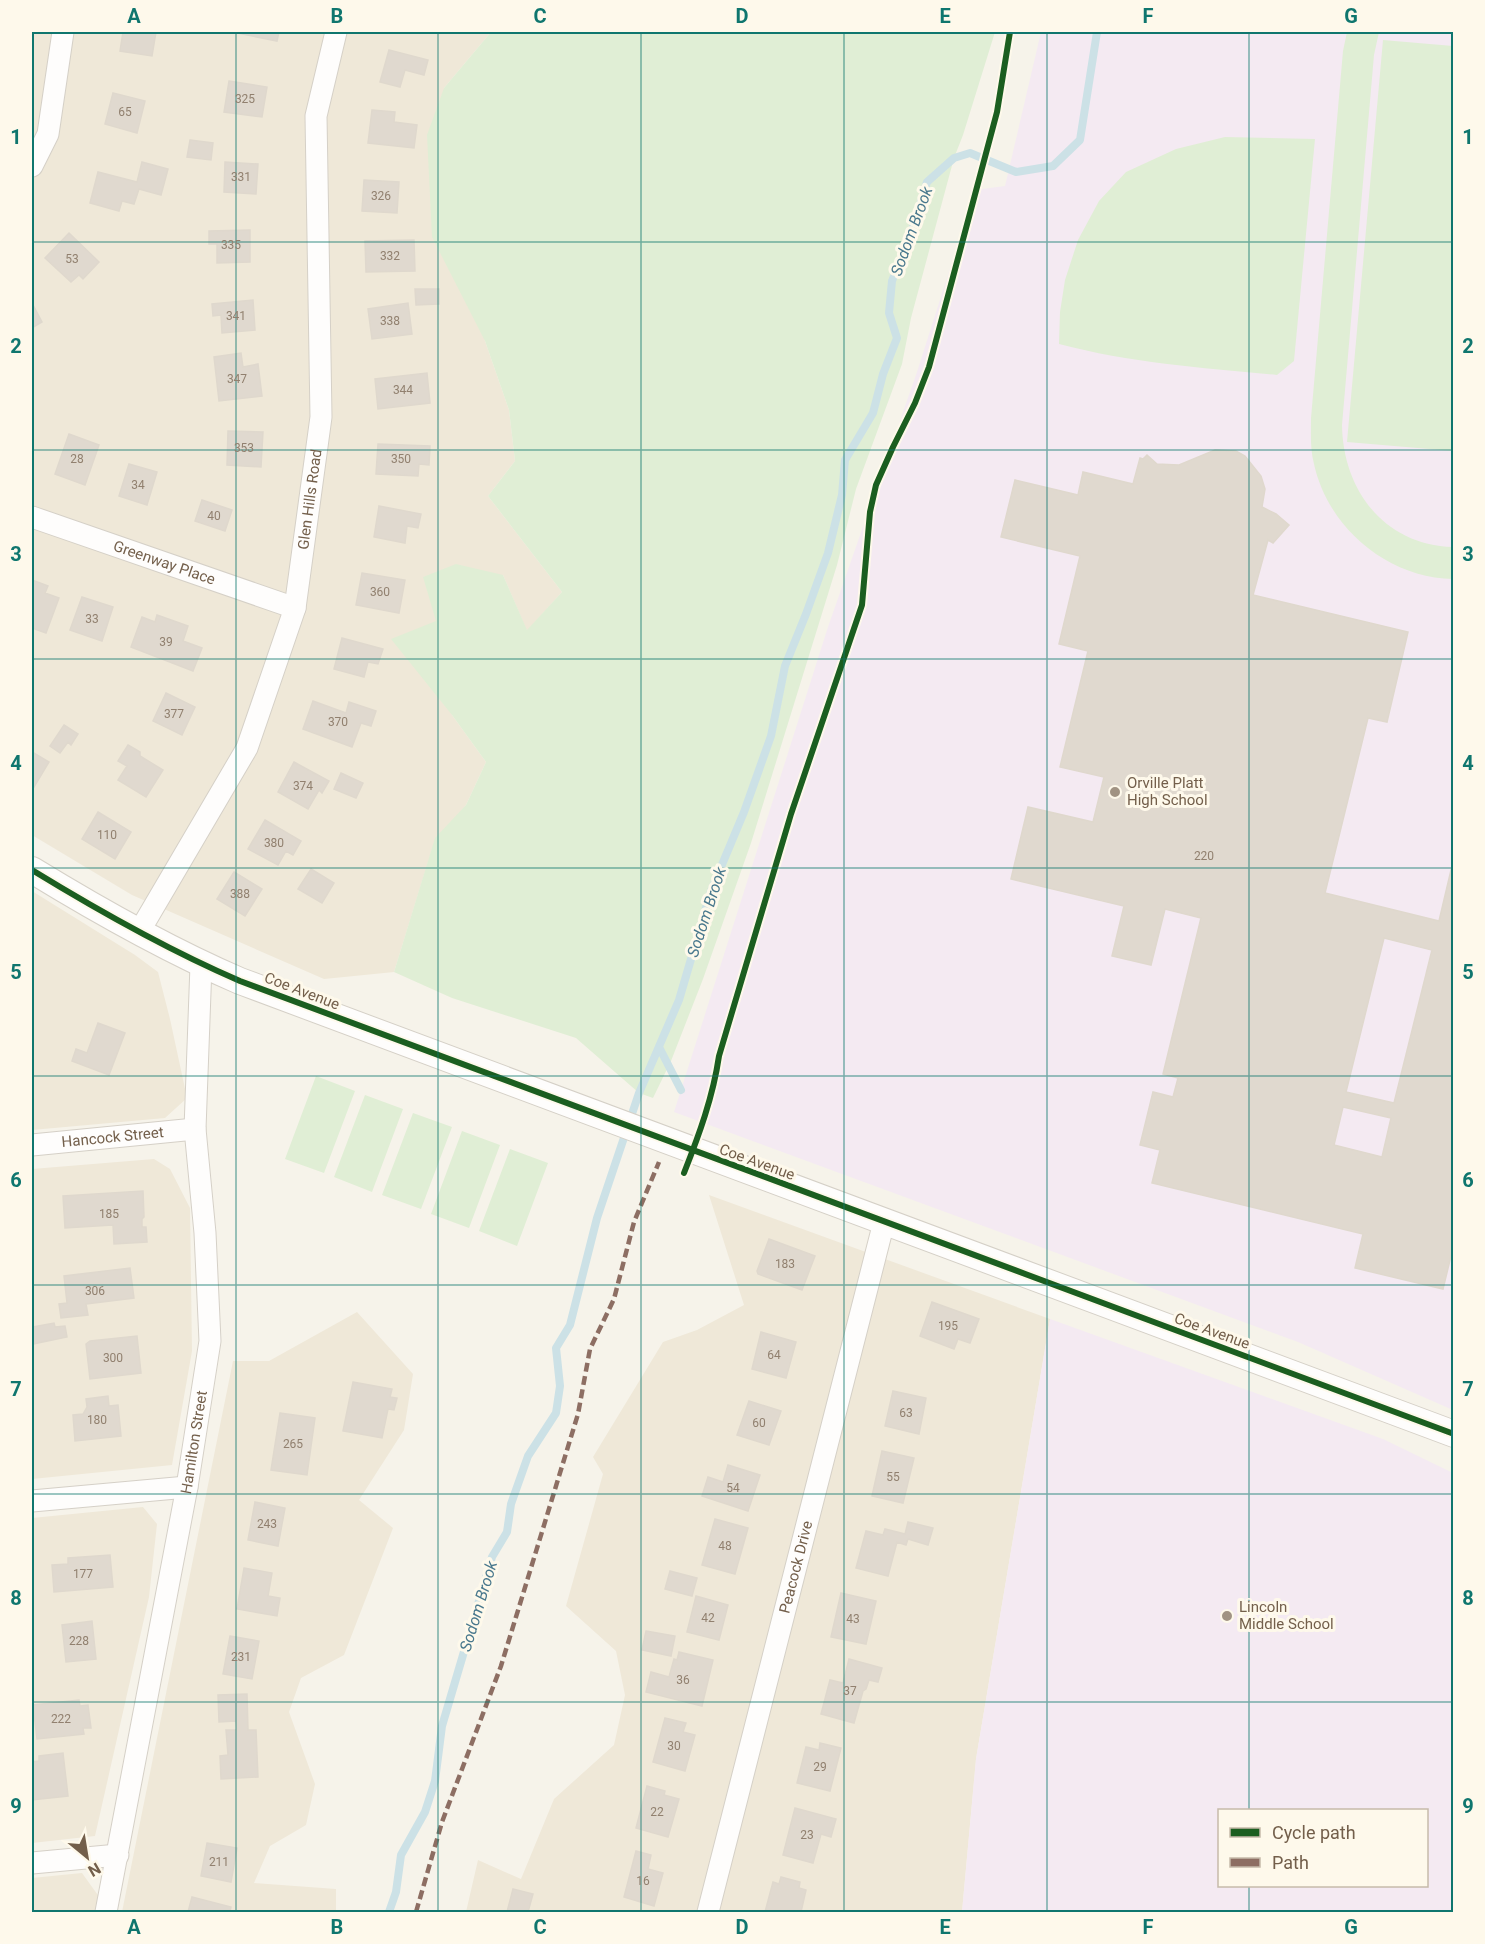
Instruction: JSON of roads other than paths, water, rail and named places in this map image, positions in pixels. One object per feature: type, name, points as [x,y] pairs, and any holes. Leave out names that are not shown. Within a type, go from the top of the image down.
[{"type":"street","points":[[32,165],[48,134],[63,32]]},
{"type":"street","name":"Glen Hills Road","points":[[139,932],[247,748],[295,608],[321,417],[316,116],[336,32]]},
{"type":"street","name":"Greenway Place","points":[[32,517],[295,608]]},
{"type":"street","name":"Coe Avenue","points":[[32,870],[201,965],[251,985],[602,1118],[1454,1434]]},
{"type":"street","name":"Hamilton Street","points":[[106,1912],[186,1487],[210,1341],[205,1233],[195,1129],[201,965]]},
{"type":"street","name":"Hancock Street","points":[[32,1145],[195,1129]]},
{"type":"street","name":"Peacock Drive","points":[[708,1912],[884,1222]]},
{"type":"street","points":[[32,1500],[186,1487]]},
{"type":"street","points":[[32,1863],[118,1855]]},
{"type":"waterway","name":"Sodom Brook","points":[[389,1912],[396,1892],[401,1855],[425,1812],[435,1781],[442,1726],[492,1557],[507,1532],[511,1504],[528,1456],[556,1413],[560,1386],[556,1348],[570,1325],[597,1218],[639,1093],[679,1000],[711,891],[744,812],[771,736],[785,666],[828,553],[842,495],[845,460],[873,413],[883,374],[897,338],[889,313],[892,281],[909,240],[927,182],[954,158],[970,153],[1016,172],[1053,166],[1080,140],[1097,32]]},
{"type":"waterway","points":[[659,1047],[681,1090]]},
{"type":"place","name":"Orville Platt High School","points":[[1115,792]]},
{"type":"place","name":"Lincoln Middle School","points":[[1227,1616]]}]
